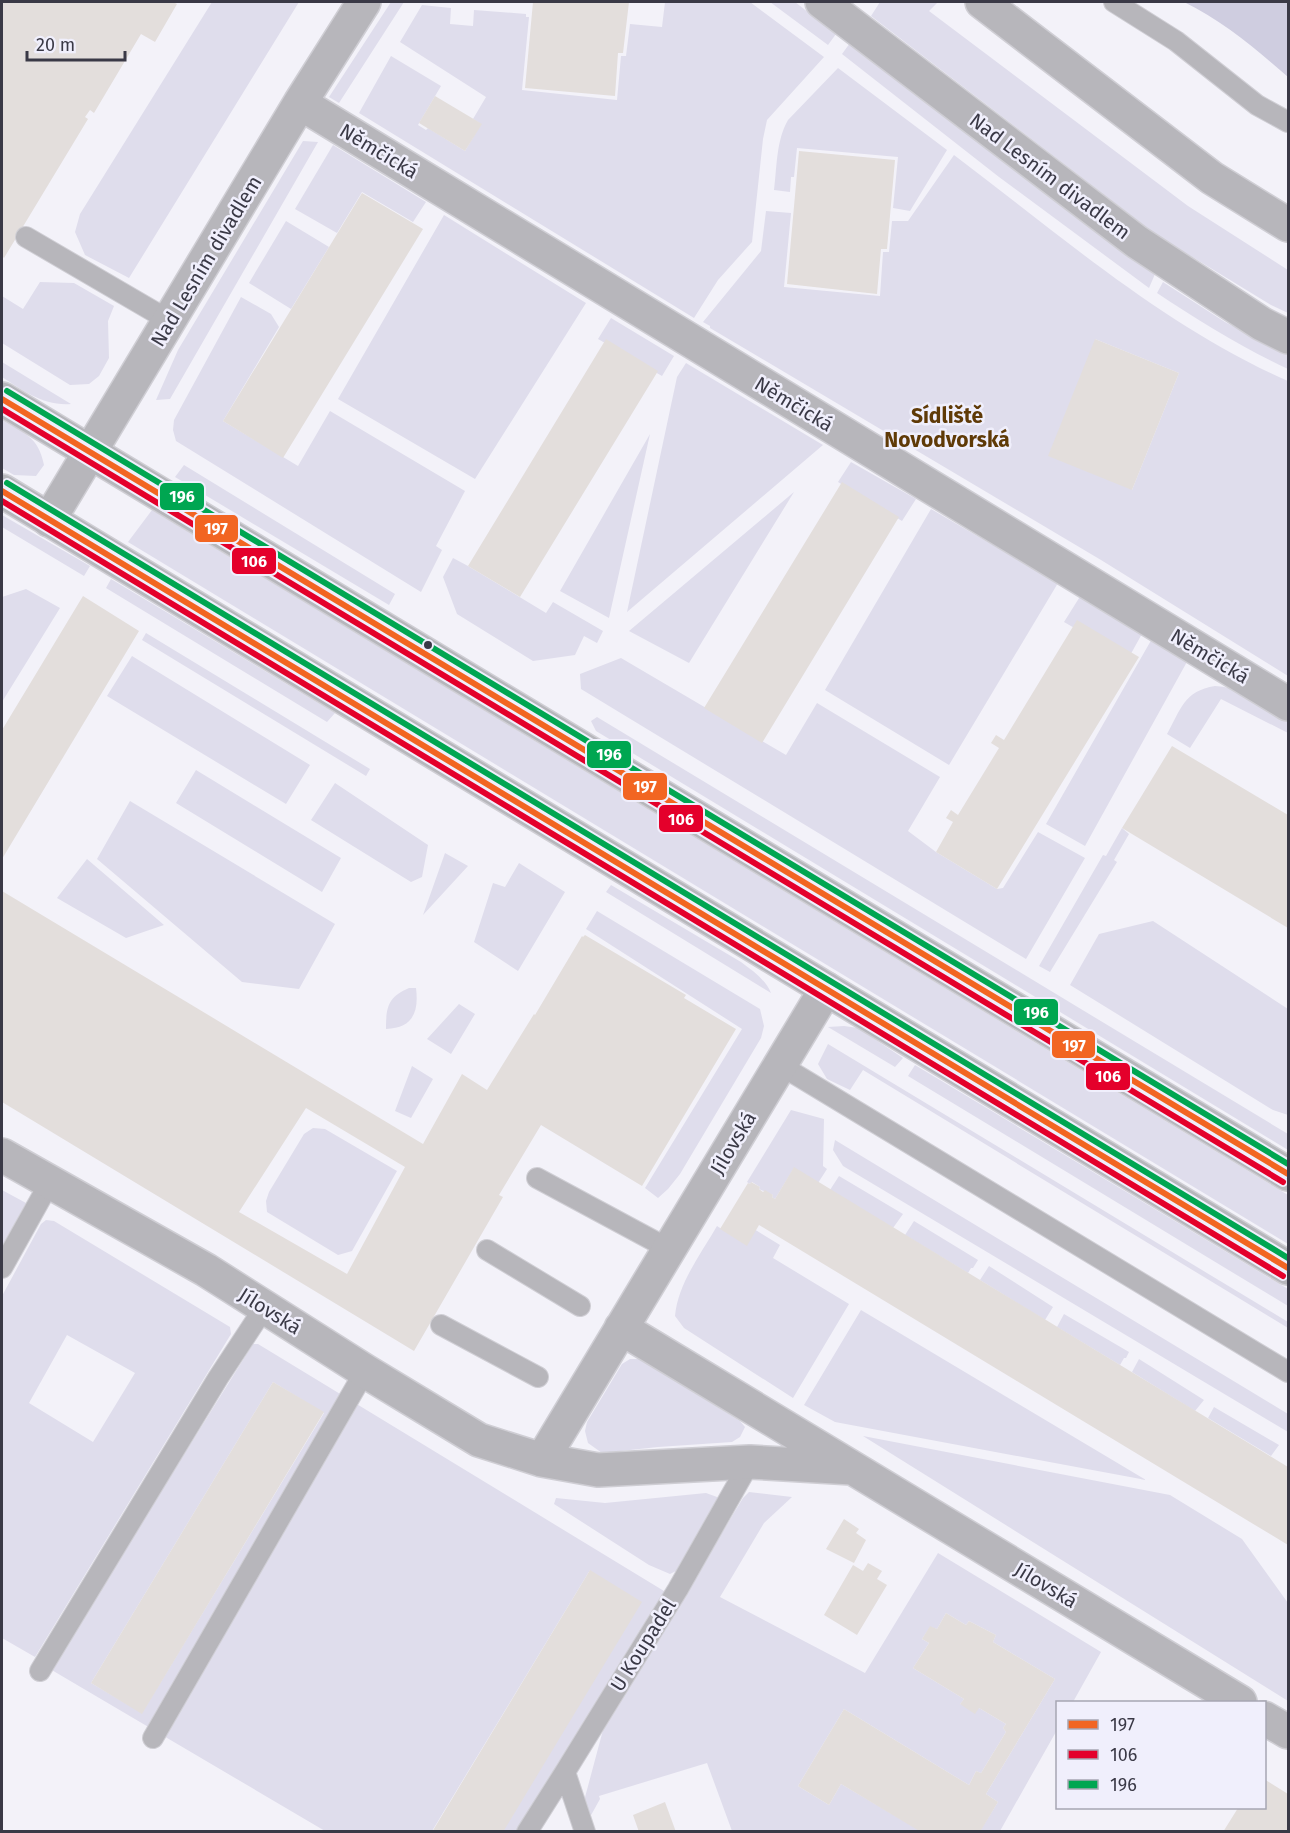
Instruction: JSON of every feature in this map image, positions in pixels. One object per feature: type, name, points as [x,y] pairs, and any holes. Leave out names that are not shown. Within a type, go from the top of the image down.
[{"type":"main road","points":[[2,399],[1288,1174]]},
{"type":"main road","points":[[2,491],[1288,1268]]},
{"type":"street","name":"Nad Lesním divadlem","points":[[49,520],[300,103],[364,2]]},
{"type":"street","name":"Nad Lesním divadlem","points":[[822,2],[1137,242],[1262,324],[1288,337]]},
{"type":"street","points":[[982,2],[1212,178],[1288,225]]},
{"type":"street","name":"Němčická","points":[[300,103],[1288,704]]},
{"type":"street","name":"Jílovská","points":[[542,1460],[826,989]]},
{"type":"street","name":"Jílovská","points":[[2,1155],[150,1237],[479,1440],[542,1460],[598,1470],[750,1462],[852,1468]]},
{"type":"street","name":"Jílovská","points":[[621,1328],[1238,1701]]},
{"type":"street","points":[[1266,1719],[1288,1732]]},
{"type":"lane","points":[[1114,2],[1176,41],[1257,105],[1288,122]]},
{"type":"lane","points":[[26,237],[170,321]]},
{"type":"lane","points":[[780,1065],[1288,1372]]},
{"type":"lane","points":[[537,1178],[669,1249]]},
{"type":"lane","points":[[2,1268],[50,1182]]},
{"type":"lane","points":[[487,1250],[580,1306]]},
{"type":"lane","points":[[40,1671],[218,1378],[264,1308]]},
{"type":"lane","points":[[441,1325],[538,1377]]},
{"type":"lane","points":[[153,1738],[365,1371]]},
{"type":"lane","name":"U Koupadel","points":[[527,1832],[678,1589],[750,1462]]},
{"type":"lane","points":[[565,1772],[585,1832]]},
{"type":"shaded area","points":[[212,2],[299,2],[129,278],[85,255],[75,232],[80,214]]},
{"type":"shaded area","points":[[391,2],[404,2],[339,103],[329,97]]},
{"type":"shaded area","points":[[665,2],[750,2],[824,57],[767,120],[752,242],[718,280],[694,318],[359,113],[391,56],[441,86],[418,125],[426,130],[428,128],[465,151],[481,124],[473,119],[486,97],[400,42],[422,5],[451,8],[450,24],[473,26],[474,10],[526,14],[526,17],[529,17],[522,90],[617,100],[621,56],[626,56],[630,24],[662,27]]},
{"type":"shaded area","points":[[770,2],[795,2],[836,34],[828,45]]},
{"type":"shaded area","points":[[880,2],[938,2],[929,11],[1188,206],[1288,270],[1288,313],[1158,236],[871,16]]},
{"type":"shaded area","points":[[1184,2],[1288,2],[1288,77],[1226,27]]},
{"type":"shaded area","points":[[850,43],[1155,274],[1149,288],[999,177],[842,54]]},
{"type":"shaded area","points":[[838,68],[947,150],[910,211],[893,208],[898,157],[797,148],[790,192],[774,190],[779,145],[788,120]]},
{"type":"shaded area","points":[[303,141],[318,142],[170,399],[156,400],[178,350]]},
{"type":"shaded area","points":[[333,145],[426,202],[413,222],[362,192],[337,233],[295,209]]},
{"type":"shaded area","points":[[954,155],[1156,307],[1243,359],[1288,381],[1288,676],[1101,560],[703,322],[761,251],[766,211],[791,213],[784,287],[880,296],[883,252],[889,252],[892,221],[908,221]],"holes":[[[1095,339],[1179,373],[1132,490]]]},
{"type":"shaded area","points":[[444,215],[586,303],[475,479],[338,399]]},
{"type":"shaded area","points":[[286,221],[329,247],[291,309],[249,283]]},
{"type":"shaded area","points":[[40,282],[74,283],[114,306],[108,321],[109,358],[99,376],[89,384],[70,385],[2,343],[2,296],[23,309]]},
{"type":"shaded area","points":[[1163,282],[1225,322],[1288,355],[1288,369],[1221,334],[1157,293]]},
{"type":"shaded area","points":[[241,297],[271,314],[279,327],[223,421],[298,466],[330,411],[465,491],[436,546],[442,550],[421,592],[176,441],[173,430],[174,420]]},
{"type":"shaded area","points":[[611,318],[674,356],[662,376],[598,339]]},
{"type":"shaded area","points":[[2,362],[71,404],[52,403],[18,387],[2,377]]},
{"type":"shaded area","points":[[686,363],[823,445],[627,612],[677,377]]},
{"type":"shaded area","points":[[2,420],[24,433],[38,448],[44,465],[36,476],[14,475],[2,468]]},
{"type":"shaded area","points":[[650,434],[609,618],[560,591]]},
{"type":"shaded area","points":[[851,462],[916,499],[902,521],[838,482]]},
{"type":"shaded area","points":[[184,465],[395,594],[389,605],[175,477]]},
{"type":"shaded area","points":[[794,492],[689,663],[629,631]]},
{"type":"shaded area","points":[[931,509],[1058,583],[949,765],[825,690]]},
{"type":"shaded area","points":[[152,510],[1288,1195],[1288,1244],[128,542]]},
{"type":"shaded area","points":[[2,515],[90,566],[84,576],[2,527]]},
{"type":"shaded area","points":[[453,558],[546,613],[553,602],[603,631],[597,643],[584,636],[575,655],[533,661],[457,614],[443,577]]},
{"type":"shaded area","points":[[111,579],[335,713],[327,722],[106,588]]},
{"type":"shaded area","points":[[26,589],[60,608],[2,702],[2,597]]},
{"type":"shaded area","points":[[1081,595],[1143,632],[1128,659],[1064,622]]},
{"type":"shaded area","points":[[146,633],[370,769],[366,776],[142,640]]},
{"type":"shaded area","points":[[1153,637],[1188,660],[1085,846],[1046,824]]},
{"type":"shaded area","points":[[132,656],[310,765],[286,804],[107,696]]},
{"type":"shaded area","points":[[621,658],[786,755],[817,703],[940,777],[908,831],[936,852],[997,889],[1003,888],[1038,832],[1085,858],[1026,959],[581,689],[580,674]]},
{"type":"shaded area","points":[[1215,686],[1235,690],[1263,704],[1288,721],[1288,733],[1221,699],[1190,748],[1167,734],[1180,709],[1190,697],[1205,688]]},
{"type":"shaded area","points":[[597,717],[1288,1134],[1288,1150],[596,731],[591,721]]},
{"type":"shaded area","points":[[196,770],[341,858],[322,892],[176,803]]},
{"type":"shaded area","points":[[335,783],[428,845],[422,877],[411,882],[311,820]]},
{"type":"shaded area","points":[[130,801],[335,924],[299,989],[242,982],[97,859]]},
{"type":"shaded area","points":[[1122,828],[1129,834],[1114,860],[1117,862],[1050,972],[1039,966],[1103,855],[1106,856]]},
{"type":"shaded area","points":[[445,853],[468,866],[423,915]]},
{"type":"shaded area","points":[[87,859],[164,925],[126,938],[57,898]]},
{"type":"shaded area","points":[[519,863],[565,892],[518,971],[474,942],[493,883],[505,887]]},
{"type":"shaded area","points":[[611,885],[741,962],[762,979],[771,993],[606,892]]},
{"type":"shaded area","points":[[597,911],[760,1009],[764,1026],[761,1038],[680,1174],[658,1198],[645,1188],[742,1029],[586,929]]},
{"type":"shaded area","points":[[1153,921],[1288,1009],[1288,1115],[1273,1110],[1070,985],[1099,934]]},
{"type":"shaded area","points":[[409,988],[416,988],[417,997],[412,1017],[402,1026],[386,1029],[388,1009],[392,999]]},
{"type":"shaded area","points":[[459,1004],[475,1014],[451,1054],[427,1039]]},
{"type":"shaded area","points":[[828,1027],[858,1028],[903,1058],[895,1067]]},
{"type":"shaded area","points":[[828,1044],[1288,1322],[1288,1328],[863,1070],[850,1090],[827,1079],[818,1064]]},
{"type":"shaded area","points":[[915,1065],[1288,1289],[1288,1306],[908,1076]]},
{"type":"shaded area","points":[[412,1066],[433,1079],[411,1118],[395,1111]]},
{"type":"shaded area","points":[[791,1110],[824,1119],[823,1166],[827,1169],[818,1183],[794,1168],[775,1199],[773,1195],[759,1189],[760,1187],[752,1182],[750,1184],[747,1182]]},
{"type":"shaded area","points":[[313,1128],[325,1129],[397,1171],[352,1251],[338,1255],[267,1212],[266,1201],[269,1192],[304,1134]]},
{"type":"shaded area","points":[[835,1140],[1288,1414],[1288,1432],[843,1166],[833,1150]]},
{"type":"shaded area","points":[[839,1176],[903,1214],[893,1228],[830,1190]]},
{"type":"shaded area","points":[[2,1190],[26,1203],[2,1247]]},
{"type":"shaded area","points":[[46,1220],[54,1221],[230,1327],[231,1334],[35,1657],[2,1638],[2,1296],[41,1224]],"holes":[[[67,1335],[135,1373],[93,1442],[29,1403]]]},
{"type":"shaded area","points":[[914,1221],[978,1260],[973,1268],[968,1273],[905,1235]]},
{"type":"shaded area","points":[[717,1226],[745,1244],[754,1229],[780,1245],[773,1258],[849,1304],[793,1398],[684,1328],[675,1316],[685,1280]]},
{"type":"shaded area","points":[[989,1266],[1053,1307],[1045,1320],[980,1280]]},
{"type":"shaded area","points":[[861,1310],[1146,1480],[835,1422],[804,1405]]},
{"type":"shaded area","points":[[1064,1314],[1129,1352],[1126,1358],[1120,1365],[1057,1327]]},
{"type":"shaded area","points":[[253,1344],[258,1344],[664,1591],[663,1597],[519,1831],[503,1831],[590,1570],[432,1831],[325,1831],[50,1669]],"holes":[[[273,1382],[324,1413],[142,1713],[91,1683]]]},
{"type":"shaded area","points":[[630,1359],[640,1359],[740,1421],[745,1427],[740,1437],[732,1442],[602,1453],[588,1443],[585,1431],[587,1422],[622,1364]]},
{"type":"shaded area","points":[[1139,1359],[1204,1400],[1195,1411],[1132,1372]]},
{"type":"shaded area","points":[[1214,1407],[1279,1445],[1271,1456],[1208,1418]]},
{"type":"shaded area","points":[[863,1436],[1170,1495],[1242,1539],[1288,1603],[1288,1701]]},
{"type":"shaded area","points":[[749,1492],[792,1497],[764,1523],[720,1597],[865,1673],[938,1553],[1101,1652],[1074,1701],[1056,1701],[1056,1732],[1000,1831],[980,1831],[998,1802],[986,1794],[1055,1679],[993,1642],[996,1635],[969,1621],[966,1625],[946,1613],[937,1629],[930,1627],[922,1639],[929,1643],[913,1668],[964,1699],[960,1704],[979,1708],[1006,1724],[1003,1728],[1006,1732],[981,1773],[976,1771],[969,1785],[844,1709],[798,1786],[829,1805],[841,1784],[921,1831],[732,1831],[707,1763],[599,1796],[600,1799],[585,1826],[584,1801],[603,1730],[743,1498]]},
{"type":"shaded area","points":[[706,1493],[717,1497],[718,1503],[678,1570],[670,1574],[649,1565],[554,1504],[556,1498],[605,1503]]},
{"type":"building","points":[[2,2],[173,2],[177,4],[155,42],[141,34],[94,113],[90,110],[85,117],[88,119],[4,258],[2,256]]},
{"type":"building","points":[[533,2],[629,2],[623,53],[618,53],[615,96],[525,88]]},
{"type":"building","points":[[435,96],[482,124],[465,151],[419,123]]},
{"type":"building","points":[[799,151],[895,160],[887,249],[881,249],[877,294],[787,284]]},
{"type":"building","points":[[362,193],[423,229],[283,458],[223,421]]},
{"type":"building","points":[[606,339],[658,371],[520,597],[468,566]]},
{"type":"building","points":[[1095,339],[1179,373],[1132,490],[1048,456]]},
{"type":"building","points":[[842,482],[899,517],[762,743],[704,708]]},
{"type":"building","points":[[83,596],[139,631],[2,859],[2,730]]},
{"type":"building","points":[[1077,620],[1139,657],[997,889],[936,852],[953,822],[946,818],[951,810],[958,815],[999,748],[991,743],[996,735],[1004,740]]},
{"type":"building","points":[[1172,746],[1288,815],[1288,928],[1122,828]]},
{"type":"building","points":[[2,891],[423,1144],[462,1074],[487,1090],[582,936],[585,935],[686,995],[684,998],[736,1029],[642,1186],[541,1125],[499,1195],[503,1197],[414,1351],[2,1102]],"holes":[[[306,1108],[405,1167],[347,1274],[239,1212]]]},
{"type":"building","points":[[794,1167],[1288,1467],[1288,1545],[759,1225],[747,1246],[720,1229],[748,1183],[751,1182],[760,1187],[759,1189],[773,1195],[775,1199]]},
{"type":"building","points":[[273,1382],[324,1412],[142,1714],[91,1683]]},
{"type":"building","points":[[844,1519],[859,1529],[856,1533],[866,1540],[854,1563],[826,1549]]},
{"type":"building","points":[[868,1563],[882,1571],[877,1579],[887,1585],[857,1635],[824,1615],[853,1565],[863,1571]]},
{"type":"building","points":[[590,1570],[642,1602],[503,1832],[432,1832]]},
{"type":"building","points":[[946,1613],[966,1625],[969,1621],[996,1635],[993,1642],[1055,1679],[986,1794],[998,1802],[980,1832],[921,1832],[841,1784],[829,1805],[798,1786],[844,1709],[969,1785],[976,1771],[981,1773],[1006,1732],[1003,1728],[1006,1724],[979,1708],[975,1714],[960,1704],[964,1699],[913,1668],[929,1643],[922,1639],[930,1626],[937,1629]]},
{"type":"building","points":[[1266,1780],[1288,1794],[1288,1832],[1223,1832],[1237,1809],[1266,1809]]},
{"type":"building","points":[[665,1802],[676,1832],[639,1832],[633,1815]]},
{"type":"transit line","name":"196","points":[[7,391],[1288,1164]]},
{"type":"transit line","name":"197","points":[[2,399],[1288,1174]]},
{"type":"transit line","name":"106","points":[[2,409],[1283,1182]]},
{"type":"transit line","name":"196","points":[[7,483],[1288,1258]]},
{"type":"transit line","name":"197","points":[[2,491],[1288,1268]]},
{"type":"transit line","name":"106","points":[[2,501],[1283,1276]]},
{"type":"district","name":"Sídliště Novodvorská","points":[[947,428]]}]
